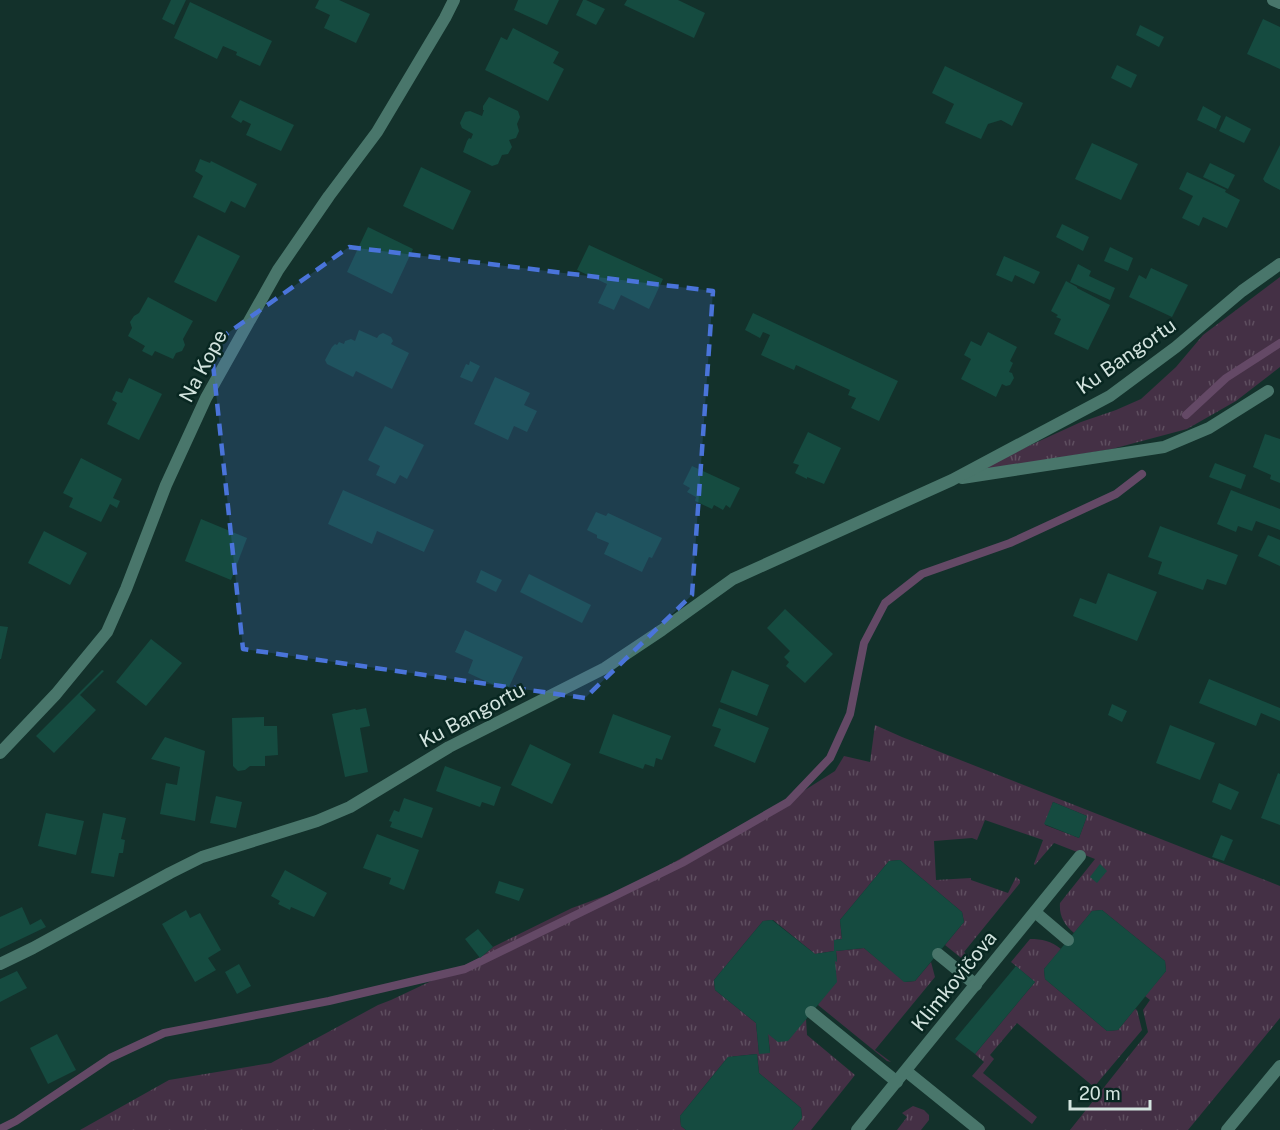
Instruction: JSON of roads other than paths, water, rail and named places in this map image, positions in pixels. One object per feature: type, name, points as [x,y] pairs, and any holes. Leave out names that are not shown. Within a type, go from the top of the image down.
[{"type":"street","name":"Na Kope","points":[[0,753],[56,694],[107,632],[166,485],[206,398],[278,270],[377,132],[445,18],[453,0]]},
{"type":"street","points":[[1273,0],[1280,3]]},
{"type":"street","name":"Ku Bangortu","points":[[0,964],[202,857],[317,821],[351,807],[449,747],[605,668],[733,579],[952,480],[1110,396],[1176,347],[1242,291],[1280,264]]},
{"type":"street","name":"Ku Bangortu","points":[[952,480],[1164,447],[1209,428],[1268,391]]},
{"type":"street","name":"Klimkovičova","points":[[857,1130],[1080,856]]},
{"type":"street","points":[[1035,912],[1068,940]]},
{"type":"street","points":[[938,954],[976,985]]},
{"type":"street","points":[[811,1012],[897,1082]]},
{"type":"street","points":[[1227,1130],[1280,1066]]},
{"type":"street","points":[[906,1071],[979,1130]]},
{"type":"waterway","points":[[1186,415],[1226,378],[1280,343]]},
{"type":"waterway","points":[[0,1129],[16,1121],[110,1058],[164,1033],[329,1001],[465,969],[682,863],[788,802],[830,758],[850,714],[864,643],[885,603],[922,574],[1010,543],[1116,494],[1142,474]]}]
